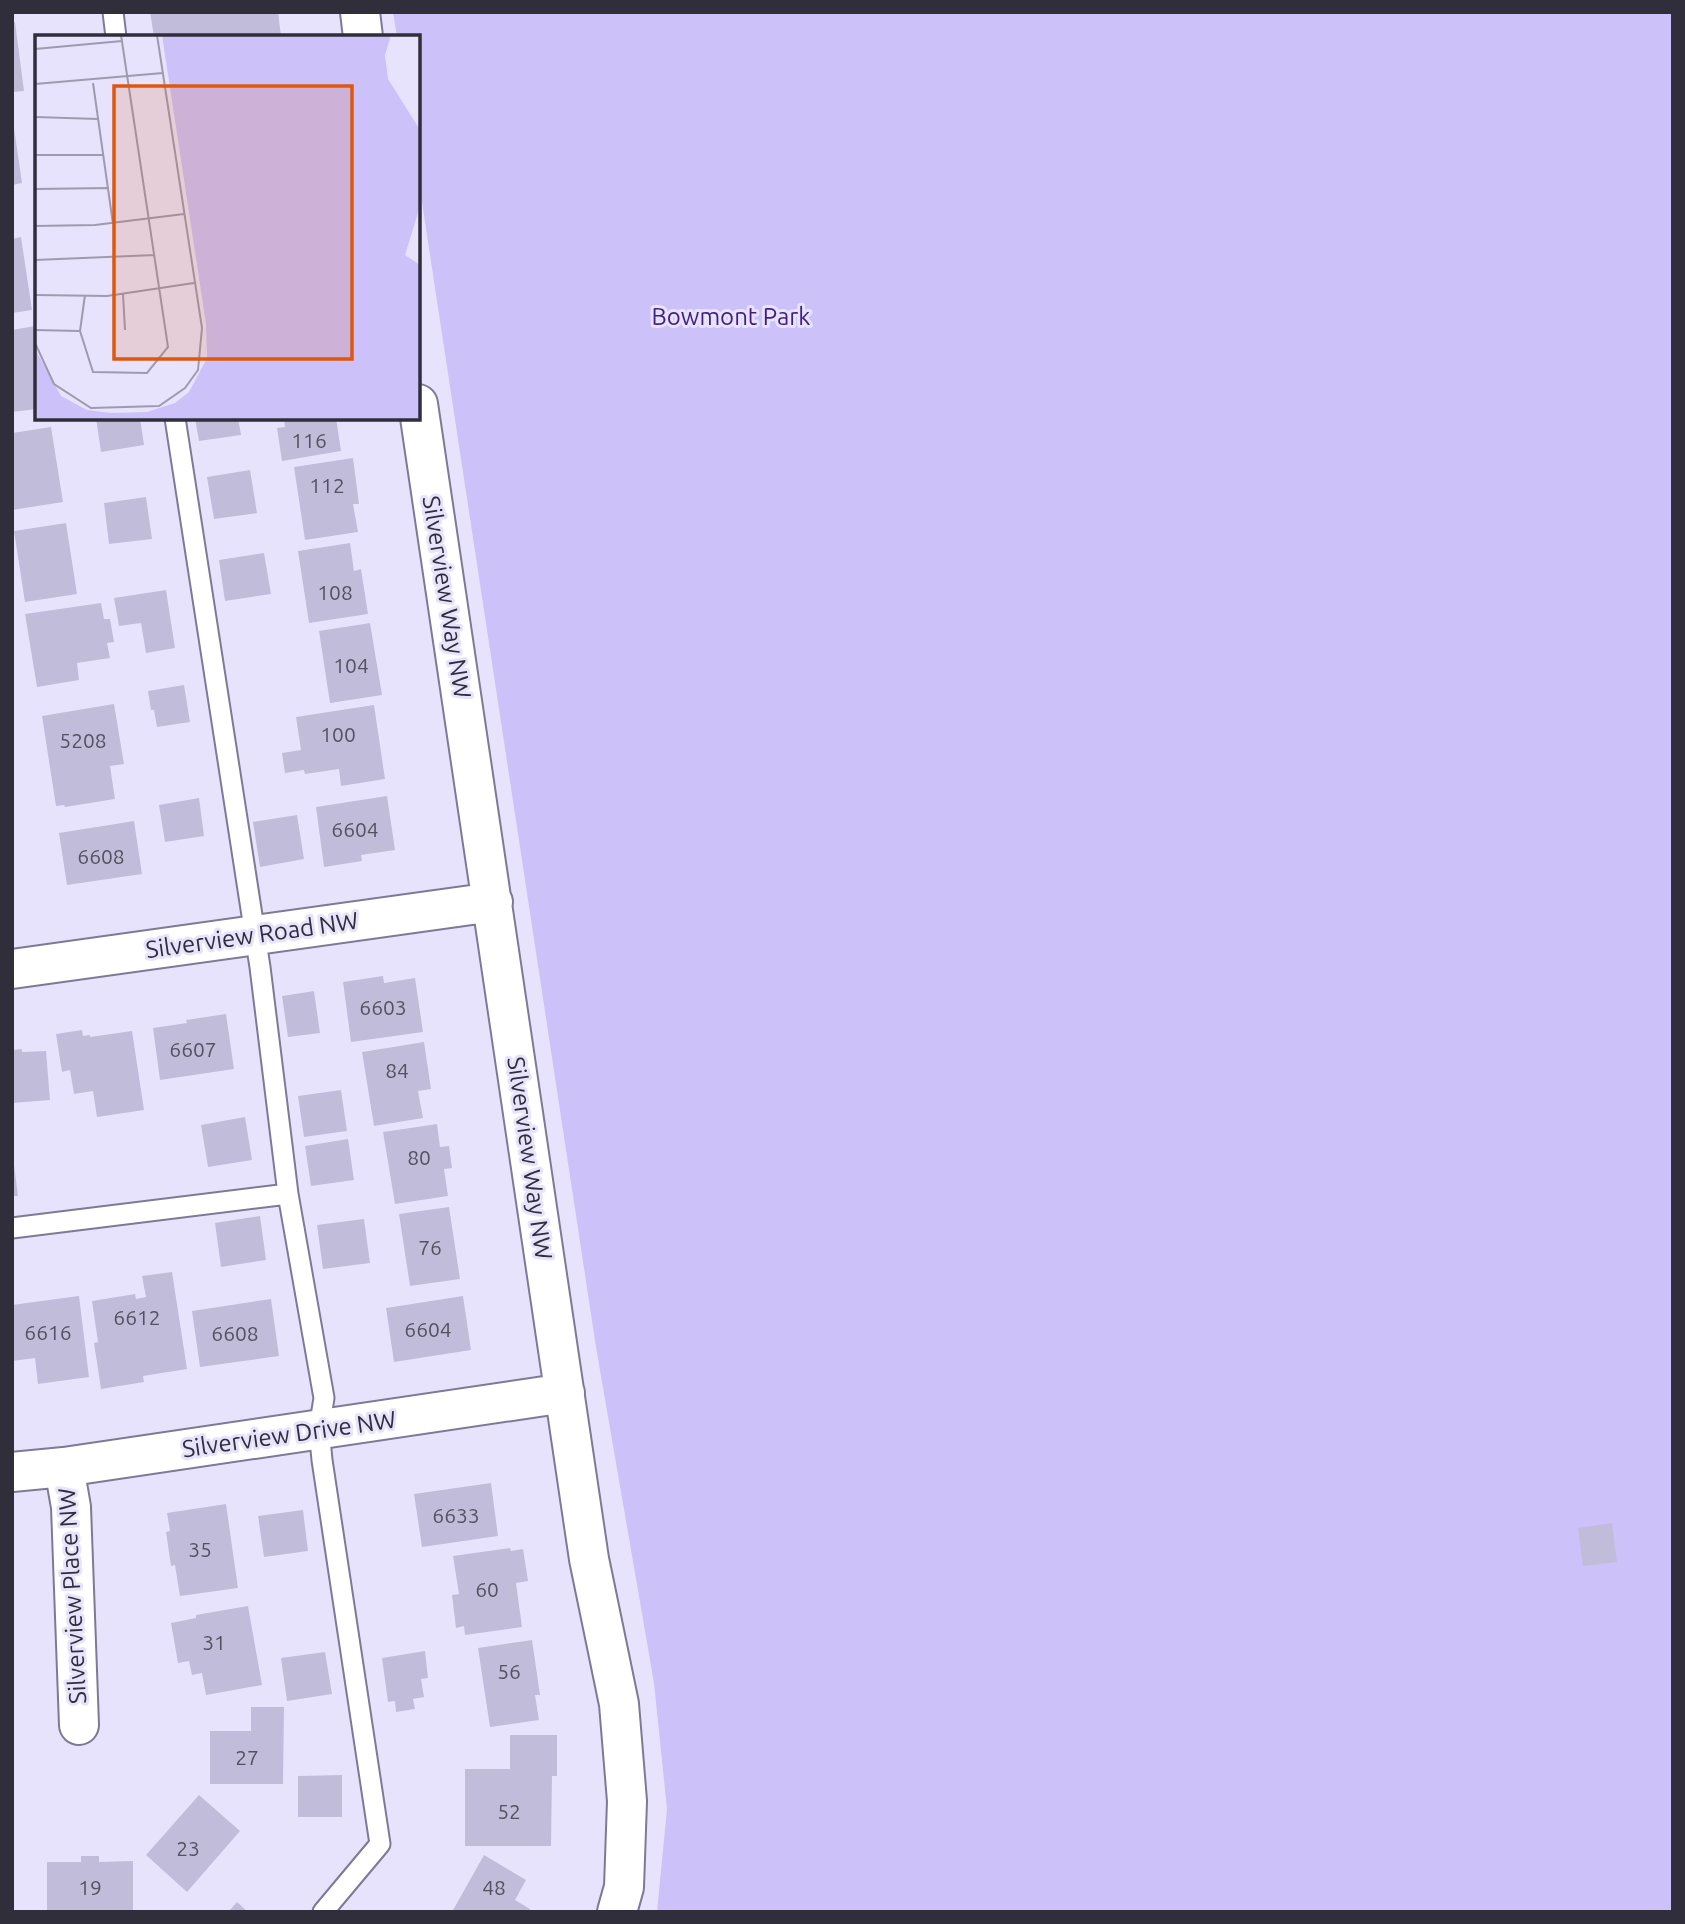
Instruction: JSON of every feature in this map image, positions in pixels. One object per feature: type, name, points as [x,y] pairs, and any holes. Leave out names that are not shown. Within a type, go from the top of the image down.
[{"type":"street","points":[[360,12],[363,35]]},
{"type":"street","name":"Silverview Way NW","points":[[420,417],[589,1559],[619,1704],[627,1801],[624,1887],[617,1912]]},
{"type":"street","name":"Silverview Road NW","points":[[12,969],[493,902]]},
{"type":"street","name":"Silverview Drive NW","points":[[12,1472],[64,1467],[565,1393]]},
{"type":"street","name":"Silverview Place NW","points":[[64,1467],[71,1507],[79,1725]]},
{"type":"lane","points":[[113,12],[116,35]]},
{"type":"lane","points":[[174,420],[260,967],[288,1194],[324,1398],[319,1429],[322,1460],[380,1844],[323,1912]]},
{"type":"lane","points":[[12,1228],[288,1194]]},
{"type":"green space","name":"Bowmont Park","points":[[393,12],[1673,12],[1673,1912],[657,1912],[667,1809],[654,1683],[596,1347],[420,189],[420,35],[397,35]]},
{"type":"building","points":[[150,12],[278,12],[281,35],[154,35]]},
{"type":"building","points":[[12,22],[15,22],[24,91],[12,92]]},
{"type":"building","points":[[12,128],[22,183],[12,185]]},
{"type":"building","points":[[21,237],[32,310],[12,313],[12,239]]},
{"type":"building","points":[[35,326],[35,409],[12,412],[12,330]]},
{"type":"building","points":[[96,420],[140,420],[144,445],[101,452]]},
{"type":"building","points":[[195,420],[238,420],[241,435],[199,441]]},
{"type":"building","points":[[284,420],[336,420],[341,451],[282,461],[277,428],[285,427]]},
{"type":"building","points":[[51,427],[63,502],[12,510],[12,433]]},
{"type":"building","points":[[353,458],[359,504],[353,504],[358,532],[305,540],[294,467]]},
{"type":"building","points":[[250,470],[257,513],[214,519],[207,477]]},
{"type":"building","points":[[146,497],[152,539],[109,544],[104,503]]},
{"type":"building","points":[[66,523],[77,594],[25,602],[14,531]]},
{"type":"building","points":[[350,543],[354,571],[361,569],[368,614],[309,623],[298,551]]},
{"type":"building","points":[[264,553],[271,594],[225,601],[219,560]]},
{"type":"building","points":[[166,590],[175,648],[146,653],[141,623],[119,626],[114,598]]},
{"type":"building","points":[[101,603],[104,619],[110,619],[114,642],[107,643],[110,658],[77,663],[79,680],[37,687],[25,614]]},
{"type":"building","points":[[370,623],[382,695],[330,703],[319,631]]},
{"type":"building","points":[[184,685],[190,722],[157,727],[148,691]]},
{"type":"building","points":[[114,704],[124,764],[110,766],[115,799],[56,806],[42,716]]},
{"type":"building","points":[[374,705],[385,779],[341,786],[339,769],[305,774],[304,770],[285,773],[282,753],[301,750],[296,717]]},
{"type":"building","points":[[387,796],[395,850],[361,855],[362,861],[324,867],[316,807]]},
{"type":"building","points":[[199,798],[204,836],[165,842],[159,805]]},
{"type":"building","points":[[297,815],[304,859],[260,867],[253,822]]},
{"type":"building","points":[[134,821],[142,874],[67,885],[59,833]]},
{"type":"building","points":[[383,976],[384,983],[415,978],[423,1032],[351,1042],[343,982]]},
{"type":"building","points":[[314,991],[320,1033],[288,1037],[282,996]]},
{"type":"building","points":[[226,1014],[234,1069],[160,1080],[153,1028]]},
{"type":"building","points":[[82,1030],[83,1036],[90,1037],[132,1031],[144,1110],[97,1117],[93,1091],[74,1094],[70,1070],[62,1072],[56,1034]]},
{"type":"building","points":[[424,1042],[431,1089],[418,1091],[423,1118],[374,1126],[362,1052]]},
{"type":"building","points":[[22,1049],[22,1052],[46,1051],[50,1100],[12,1103],[12,1050]]},
{"type":"building","points":[[341,1090],[347,1131],[304,1137],[298,1096]]},
{"type":"building","points":[[245,1117],[252,1160],[208,1167],[201,1125]]},
{"type":"building","points":[[437,1124],[440,1147],[449,1146],[452,1168],[444,1169],[448,1196],[395,1204],[383,1132]]},
{"type":"building","points":[[348,1139],[354,1180],[311,1186],[305,1146]]},
{"type":"building","points":[[14,1165],[18,1196],[12,1196]]},
{"type":"building","points":[[449,1207],[460,1279],[410,1286],[399,1214]]},
{"type":"building","points":[[260,1216],[266,1260],[221,1267],[215,1223]]},
{"type":"building","points":[[364,1219],[370,1263],[323,1269],[317,1225]]},
{"type":"building","points":[[172,1272],[187,1369],[143,1376],[144,1382],[101,1389],[94,1343],[98,1342],[92,1301],[135,1294],[136,1299],[146,1297],[142,1276]]},
{"type":"building","points":[[79,1296],[89,1377],[38,1384],[35,1358],[12,1361],[12,1305]]},
{"type":"building","points":[[463,1296],[471,1350],[394,1362],[386,1308]]},
{"type":"building","points":[[271,1299],[279,1356],[200,1367],[192,1311]]},
{"type":"building","points":[[491,1483],[498,1536],[422,1547],[414,1494]]},
{"type":"building","points":[[226,1504],[238,1588],[180,1596],[175,1565],[171,1566],[166,1532],[170,1531],[167,1513]]},
{"type":"building","points":[[303,1510],[308,1551],[264,1557],[258,1516]]},
{"type":"building","points":[[1612,1523],[1617,1562],[1583,1566],[1578,1528]]},
{"type":"building","points":[[510,1548],[511,1551],[523,1549],[528,1581],[516,1583],[522,1627],[465,1635],[464,1626],[456,1628],[452,1595],[459,1594],[453,1556]]},
{"type":"building","points":[[248,1606],[262,1685],[206,1695],[202,1673],[192,1675],[189,1661],[178,1663],[171,1623],[196,1618],[196,1615]]},
{"type":"building","points":[[532,1640],[540,1695],[535,1695],[539,1720],[490,1727],[478,1648]]},
{"type":"building","points":[[425,1651],[428,1678],[421,1679],[424,1697],[413,1699],[415,1709],[396,1712],[395,1701],[388,1702],[382,1658]]},
{"type":"building","points":[[325,1652],[332,1694],[287,1701],[281,1658]]},
{"type":"building","points":[[251,1707],[284,1707],[283,1784],[210,1784],[210,1731],[251,1731]]},
{"type":"building","points":[[510,1735],[557,1735],[557,1776],[552,1776],[551,1846],[465,1846],[465,1769],[510,1769]]},
{"type":"building","points":[[342,1775],[342,1817],[298,1817],[298,1776]]},
{"type":"building","points":[[199,1795],[240,1831],[187,1892],[146,1855]]},
{"type":"building","points":[[484,1855],[526,1880],[515,1900],[530,1909],[529,1912],[452,1912]]},
{"type":"building","points":[[81,1856],[99,1856],[99,1862],[133,1861],[133,1912],[47,1912],[47,1862],[81,1862]]},
{"type":"building","points":[[237,1902],[248,1912],[228,1912]]}]
